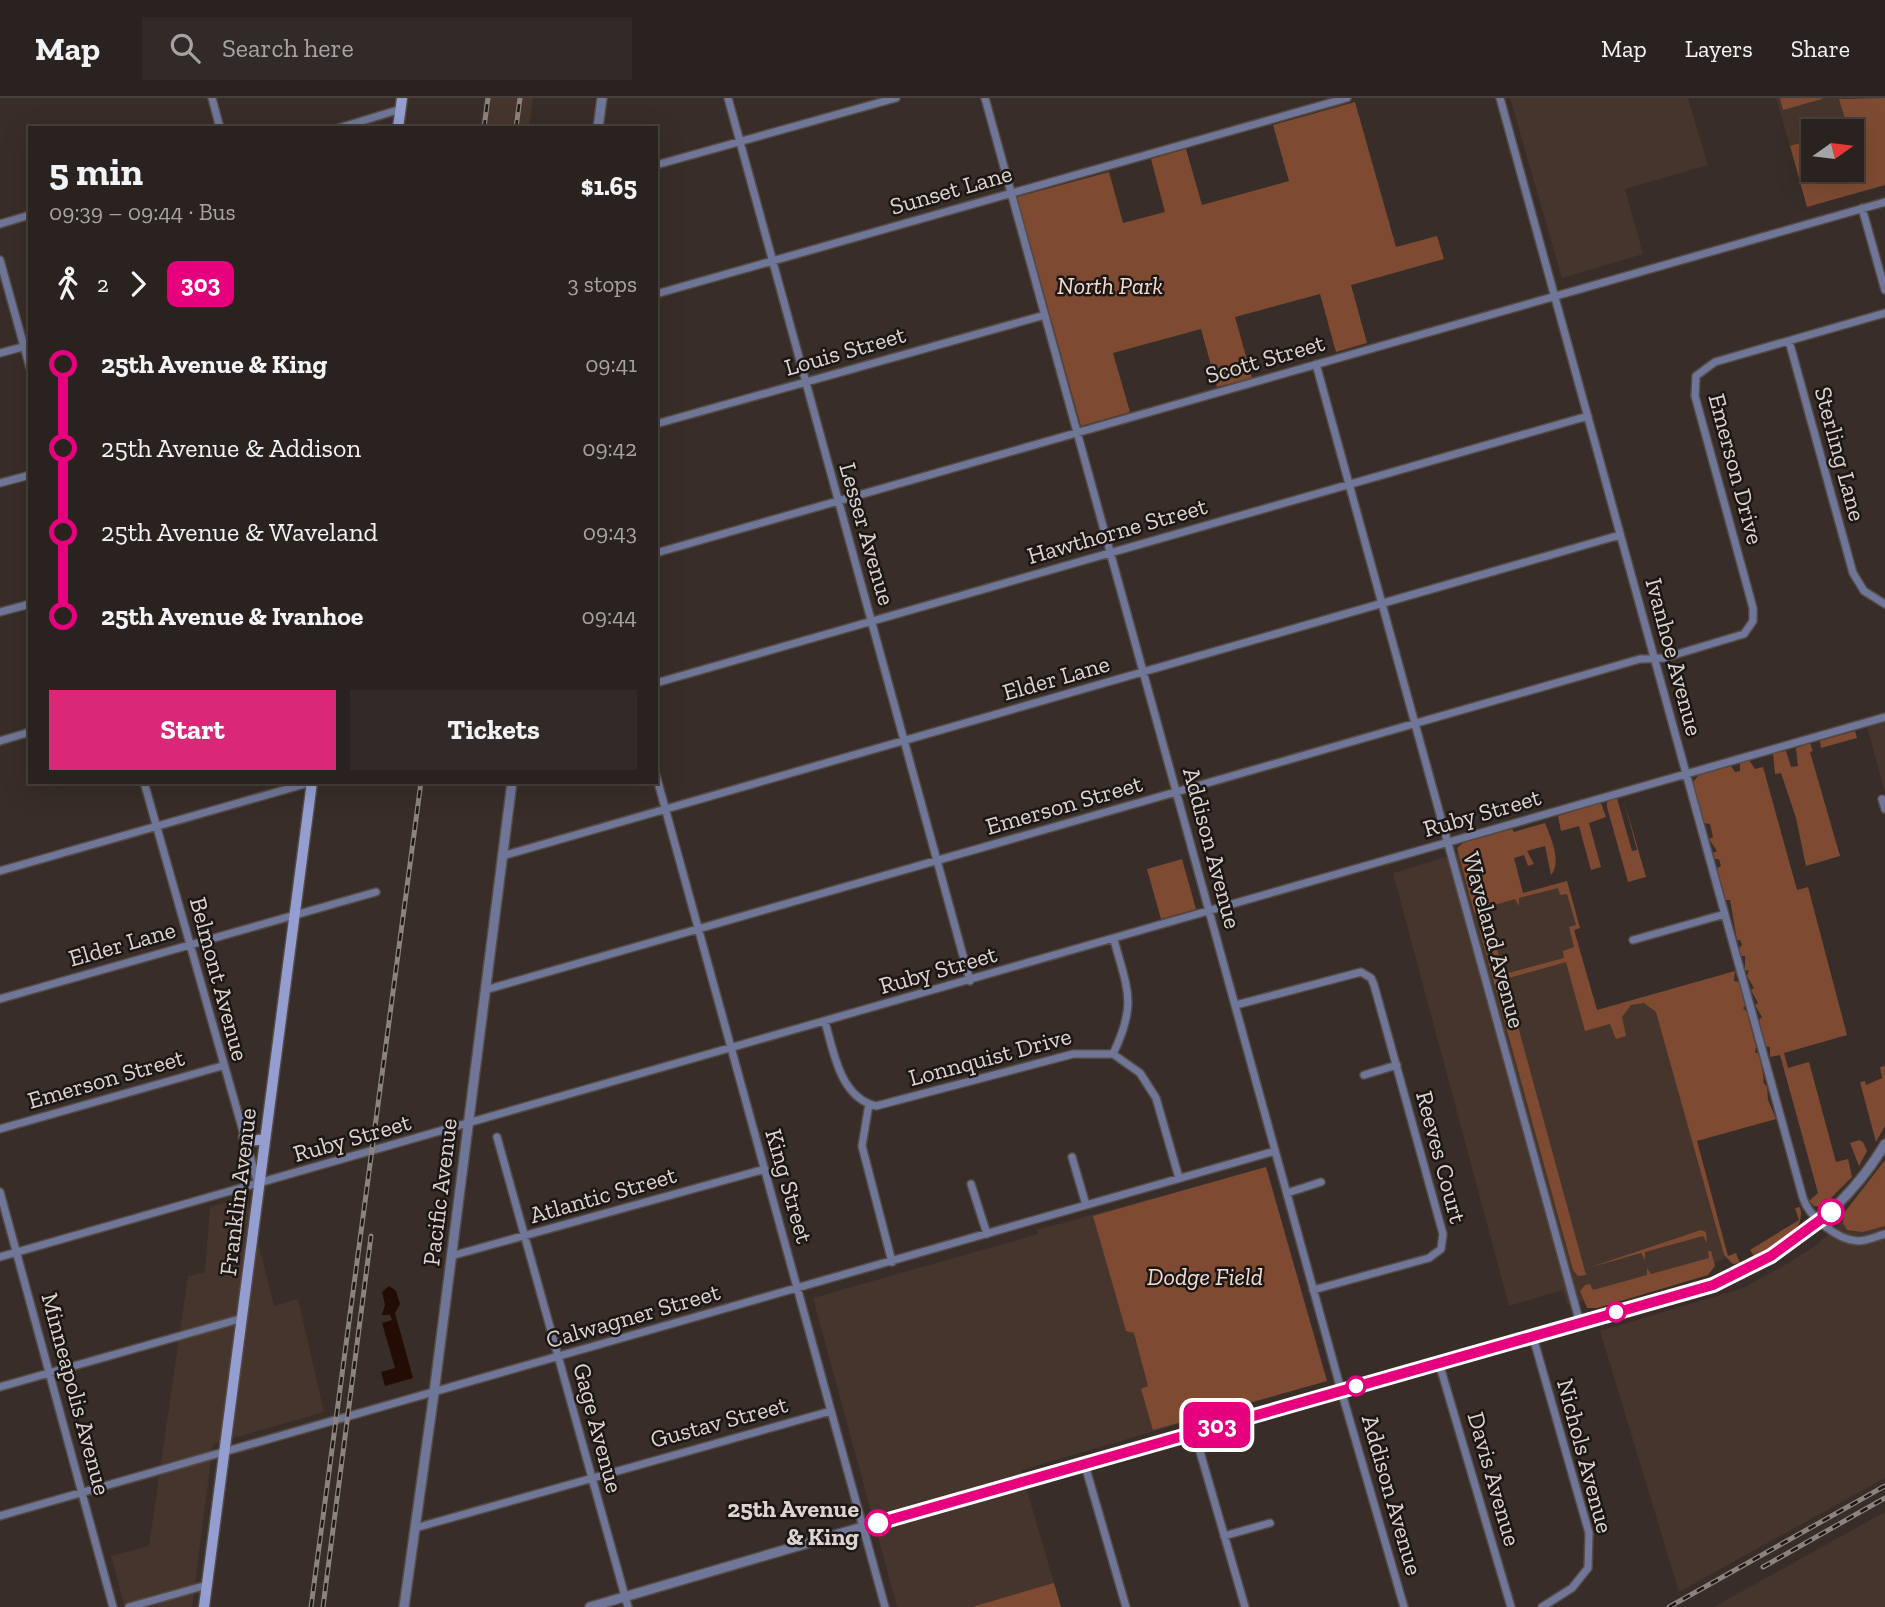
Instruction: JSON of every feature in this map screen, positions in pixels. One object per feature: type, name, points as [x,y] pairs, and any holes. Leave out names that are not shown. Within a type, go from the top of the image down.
[{"type":"main road","points":[[398,126],[402,98]]},
{"type":"main road","name":"Franklin Avenue","points":[[204,1607],[244,1318],[292,916],[312,784]]},
{"type":"main road","points":[[244,1137],[250,1141],[265,1139]]},
{"type":"street","points":[[212,98],[219,126]]},
{"type":"street","points":[[598,126],[602,98]]},
{"type":"street","name":"Lesser Avenue","points":[[728,98],[970,981]]},
{"type":"street","points":[[658,164],[896,98]]},
{"type":"street","name":"Addison Avenue","points":[[985,98],[1313,1290],[1405,1607]]},
{"type":"street","name":"Sunset Lane","points":[[658,293],[1347,98]]},
{"type":"street","name":"Ivanhoe Avenue","points":[[1500,98],[1803,1198],[1807,1210],[1820,1222]]},
{"type":"street","points":[[346,126],[401,110]]},
{"type":"street","name":"Scott Street","points":[[658,552],[1885,202]]},
{"type":"street","points":[[1861,208],[1885,290]]},
{"type":"street","points":[[0,224],[28,216]]},
{"type":"street","points":[[0,260],[27,346],[0,354]]},
{"type":"street","name":"Emerson Drive","points":[[1654,658],[1744,634],[1753,621],[1753,608],[1693,384],[1696,376],[1708,365],[1885,313]]},
{"type":"street","name":"Louis Street","points":[[658,423],[1045,315]]},
{"type":"street","name":"Sterling Lane","points":[[1789,341],[1853,573],[1864,591],[1885,604]]},
{"type":"street","name":"Waveland Avenue","points":[[1316,365],[1580,1323]]},
{"type":"street","name":"Hawthorne Street","points":[[658,682],[1588,416]]},
{"type":"street","points":[[0,483],[28,475]]},
{"type":"street","name":"Elder Lane","points":[[502,856],[1620,536]]},
{"type":"street","points":[[0,612],[28,605]]},
{"type":"street","name":"Emerson Street","points":[[485,990],[1640,659],[1654,658]]},
{"type":"street","name":"Ruby Street","points":[[0,1257],[1114,940],[1885,716]]},
{"type":"street","points":[[0,741],[28,733]]},
{"type":"street","name":"King Street","points":[[658,782],[885,1607]]},
{"type":"street","name":"Belmont Avenue","points":[[145,784],[222,1066],[258,1185]]},
{"type":"street","points":[[0,871],[305,784]]},
{"type":"street","name":"Pacific Avenue","points":[[404,1607],[435,1393],[512,784]]},
{"type":"street","points":[[1882,799],[1885,809]]},
{"type":"street","name":"Elder Lane","points":[[0,999],[376,892]]},
{"type":"street","points":[[1633,940],[1725,914]]},
{"type":"street","points":[[1114,940],[1129,1001],[1126,1024],[1113,1054],[1140,1073],[1156,1098],[1179,1178]]},
{"type":"street","name":"Reeves Court","points":[[1236,1005],[1362,972],[1371,978],[1443,1234],[1441,1249],[1429,1258],[1313,1290]]},
{"type":"street","points":[[825,1022],[843,1080],[869,1104],[862,1146],[892,1262]]},
{"type":"street","name":"Lonnquist Drive","points":[[869,1104],[886,1105],[1073,1054],[1113,1054]]},
{"type":"street","name":"Reeves Court","points":[[1364,1075],[1397,1065]]},
{"type":"street","name":"Emerson Street","points":[[0,1129],[222,1066]]},
{"type":"street","name":"Gage Avenue","points":[[498,1137],[628,1607]]},
{"type":"street","points":[[590,1607],[1084,1462],[1721,1282],[1771,1256],[1820,1222],[1854,1189],[1885,1144]]},
{"type":"street","name":"Calwagner Street","points":[[0,1516],[1275,1151]]},
{"type":"street","points":[[1072,1157],[1086,1205]]},
{"type":"street","name":"Atlantic Street","points":[[451,1256],[765,1169]]},
{"type":"street","points":[[1287,1192],[1321,1182]]},
{"type":"street","points":[[971,1184],[987,1234]]},
{"type":"street","name":"Minneapolis Avenue","points":[[0,1192],[113,1607]]},
{"type":"street","points":[[1820,1222],[1847,1238],[1858,1241],[1885,1234]]},
{"type":"street","points":[[0,1387],[244,1318]]},
{"type":"street","name":"Nichols Avenue","points":[[1533,1336],[1589,1533],[1588,1567],[1572,1588],[1542,1607]]},
{"type":"street","name":"Davis Avenue","points":[[1439,1363],[1511,1607]]},
{"type":"street","name":"Gustav Street","points":[[415,1528],[831,1411]]},
{"type":"street","points":[[1194,1431],[1245,1607]]},
{"type":"street","points":[[1084,1462],[1126,1607]]},
{"type":"street","points":[[1224,1536],[1270,1523]]},
{"type":"street","points":[[129,1607],[207,1585]]},
{"type":"shaded area","points":[[484,98],[533,98],[529,126],[480,126]]},
{"type":"shaded area","points":[[1510,98],[1688,98],[1708,165],[1625,189],[1643,254],[1562,278]]},
{"type":"shaded area","points":[[1776,98],[1844,98],[1840,100],[1845,119],[1801,119],[1801,143],[1790,146]]},
{"type":"shaded area","points":[[1885,721],[1885,793],[1867,726]]},
{"type":"shaded area","points":[[1509,838],[1523,893],[1567,881],[1580,928],[1574,930],[1597,1010],[1657,993],[1725,1259],[1567,1305],[1563,1290],[1509,1306],[1393,873]]},
{"type":"shaded area","points":[[1266,1167],[1327,1381],[1021,1470],[1061,1607],[897,1607],[813,1298],[1038,1234],[1037,1230]]},
{"type":"shaded area","points":[[1885,1169],[1885,1478],[1679,1592],[1600,1331],[1743,1288],[1790,1262],[1818,1244],[1854,1210]]},
{"type":"shaded area","points":[[247,1197],[274,1306],[298,1299],[324,1412],[213,1444],[192,1607],[125,1607],[111,1556],[149,1546],[188,1276],[205,1272],[210,1207]]},
{"type":"shaded area","points":[[389,1286],[396,1291],[400,1304],[395,1313],[413,1378],[385,1386],[381,1372],[395,1368],[382,1323],[392,1320],[390,1315],[382,1315],[385,1305],[382,1292]]},
{"type":"shaded area","points":[[1885,1512],[1885,1607],[1714,1607]]},
{"type":"green space","points":[[1780,98],[1822,98],[1822,99],[1783,110]]},
{"type":"green space","points":[[1885,98],[1885,185],[1807,207],[1790,146],[1801,143],[1801,182],[1864,182],[1864,119],[1845,119],[1839,99]]},
{"type":"green space","name":"North Park","points":[[1355,102],[1396,247],[1437,236],[1444,259],[1351,285],[1367,343],[1336,352],[1320,294],[1235,317],[1252,378],[1217,387],[1201,329],[1113,353],[1130,412],[1081,426],[1017,197],[1109,172],[1123,223],[1165,212],[1151,159],[1186,149],[1202,205],[1289,181],[1273,125]]},
{"type":"green space","points":[[1855,731],[1857,738],[1821,748],[1820,741]]},
{"type":"green space","points":[[1810,743],[1813,751],[1810,752],[1840,856],[1806,866],[1796,818],[1781,773],[1775,774],[1773,753],[1786,751],[1791,767],[1798,766],[1796,748]]},
{"type":"green space","points":[[1749,760],[1755,769],[1763,767],[1797,890],[1808,887],[1847,1035],[1784,1053],[1788,1068],[1809,1062],[1836,1162],[1848,1159],[1852,1177],[1822,1207],[1814,1206],[1809,1201],[1818,1193],[1780,1055],[1770,1057],[1770,1047],[1766,1046],[1759,1020],[1762,1017],[1755,1005],[1758,1003],[1747,976],[1749,970],[1745,971],[1745,956],[1741,956],[1739,948],[1742,945],[1740,940],[1737,940],[1730,900],[1726,900],[1717,868],[1721,866],[1713,853],[1717,851],[1709,839],[1713,837],[1710,824],[1704,823],[1693,782],[1699,775],[1731,766],[1735,772],[1740,771],[1740,763]]},
{"type":"green space","points":[[1623,797],[1646,877],[1628,882],[1607,807],[1607,801],[1617,798],[1632,851],[1637,850]]},
{"type":"green space","points":[[1601,803],[1606,817],[1589,823],[1601,867],[1591,870],[1579,826],[1561,831],[1558,816]]},
{"type":"green space","points":[[1545,823],[1556,864],[1551,875],[1545,846],[1527,851],[1534,864],[1528,866],[1524,855],[1514,858],[1523,893],[1567,881],[1580,928],[1574,930],[1597,1010],[1735,971],[1734,981],[1739,982],[1745,1006],[1743,1008],[1747,1012],[1756,1047],[1755,1053],[1758,1053],[1763,1082],[1767,1087],[1768,1100],[1776,1119],[1697,1141],[1728,1256],[1736,1253],[1740,1263],[1733,1264],[1724,1255],[1656,1012],[1644,1003],[1631,1005],[1622,1017],[1626,1036],[1616,1039],[1610,1024],[1585,1031],[1566,962],[1505,979],[1586,1275],[1578,1276],[1573,1270],[1480,932],[1482,926],[1489,925],[1505,974],[1564,958],[1563,951],[1574,947],[1569,927],[1576,925],[1567,894],[1560,895],[1558,888],[1519,898],[1519,906],[1515,899],[1487,907],[1488,913],[1479,916],[1474,912],[1457,848],[1463,843],[1512,829],[1514,832]]},
{"type":"green space","points":[[1182,859],[1196,909],[1161,919],[1147,869]]},
{"type":"green space","points":[[1885,1066],[1885,1126],[1876,1142],[1860,1082],[1865,1081],[1866,1085],[1882,1078],[1880,1067]]},
{"type":"green space","points":[[1859,1140],[1867,1151],[1859,1166],[1850,1143]]},
{"type":"green space","points":[[1885,1160],[1885,1226],[1863,1232],[1847,1230],[1843,1223],[1844,1213]]},
{"type":"green space","name":"Dodge Field","points":[[1266,1167],[1327,1381],[1153,1430],[1141,1389],[1148,1386],[1134,1333],[1126,1331],[1093,1216]]},
{"type":"green space","points":[[1800,1207],[1801,1216],[1794,1231],[1779,1243],[1754,1256],[1750,1250],[1799,1220],[1795,1208]]},
{"type":"green space","points":[[1701,1230],[1706,1232],[1707,1243],[1703,1236],[1645,1252],[1645,1260],[1641,1253],[1588,1268]]},
{"type":"green space","points":[[1708,1251],[1711,1251],[1715,1266],[1708,1275],[1597,1308],[1587,1308],[1580,1291],[1585,1285],[1590,1284],[1593,1290],[1647,1275],[1647,1268],[1651,1274],[1709,1258]]},
{"type":"green space","points":[[1054,1583],[1061,1607],[972,1607]]},
{"type":"railway","points":[[484,126],[488,98]]},
{"type":"railway","points":[[516,126],[520,98]]},
{"type":"railway","points":[[311,1607],[421,784]]},
{"type":"railway","points":[[323,1607],[371,1236]]},
{"type":"railway","points":[[1669,1607],[1885,1486]]},
{"type":"railway","points":[[1763,1567],[1885,1498]]},
{"type":"bus line","name":"303","points":[[878,1523],[1084,1462],[1713,1285],[1749,1270],[1831,1212]]},
{"type":"place","name":"25th Avenue & King","points":[[878,1523]]}]
